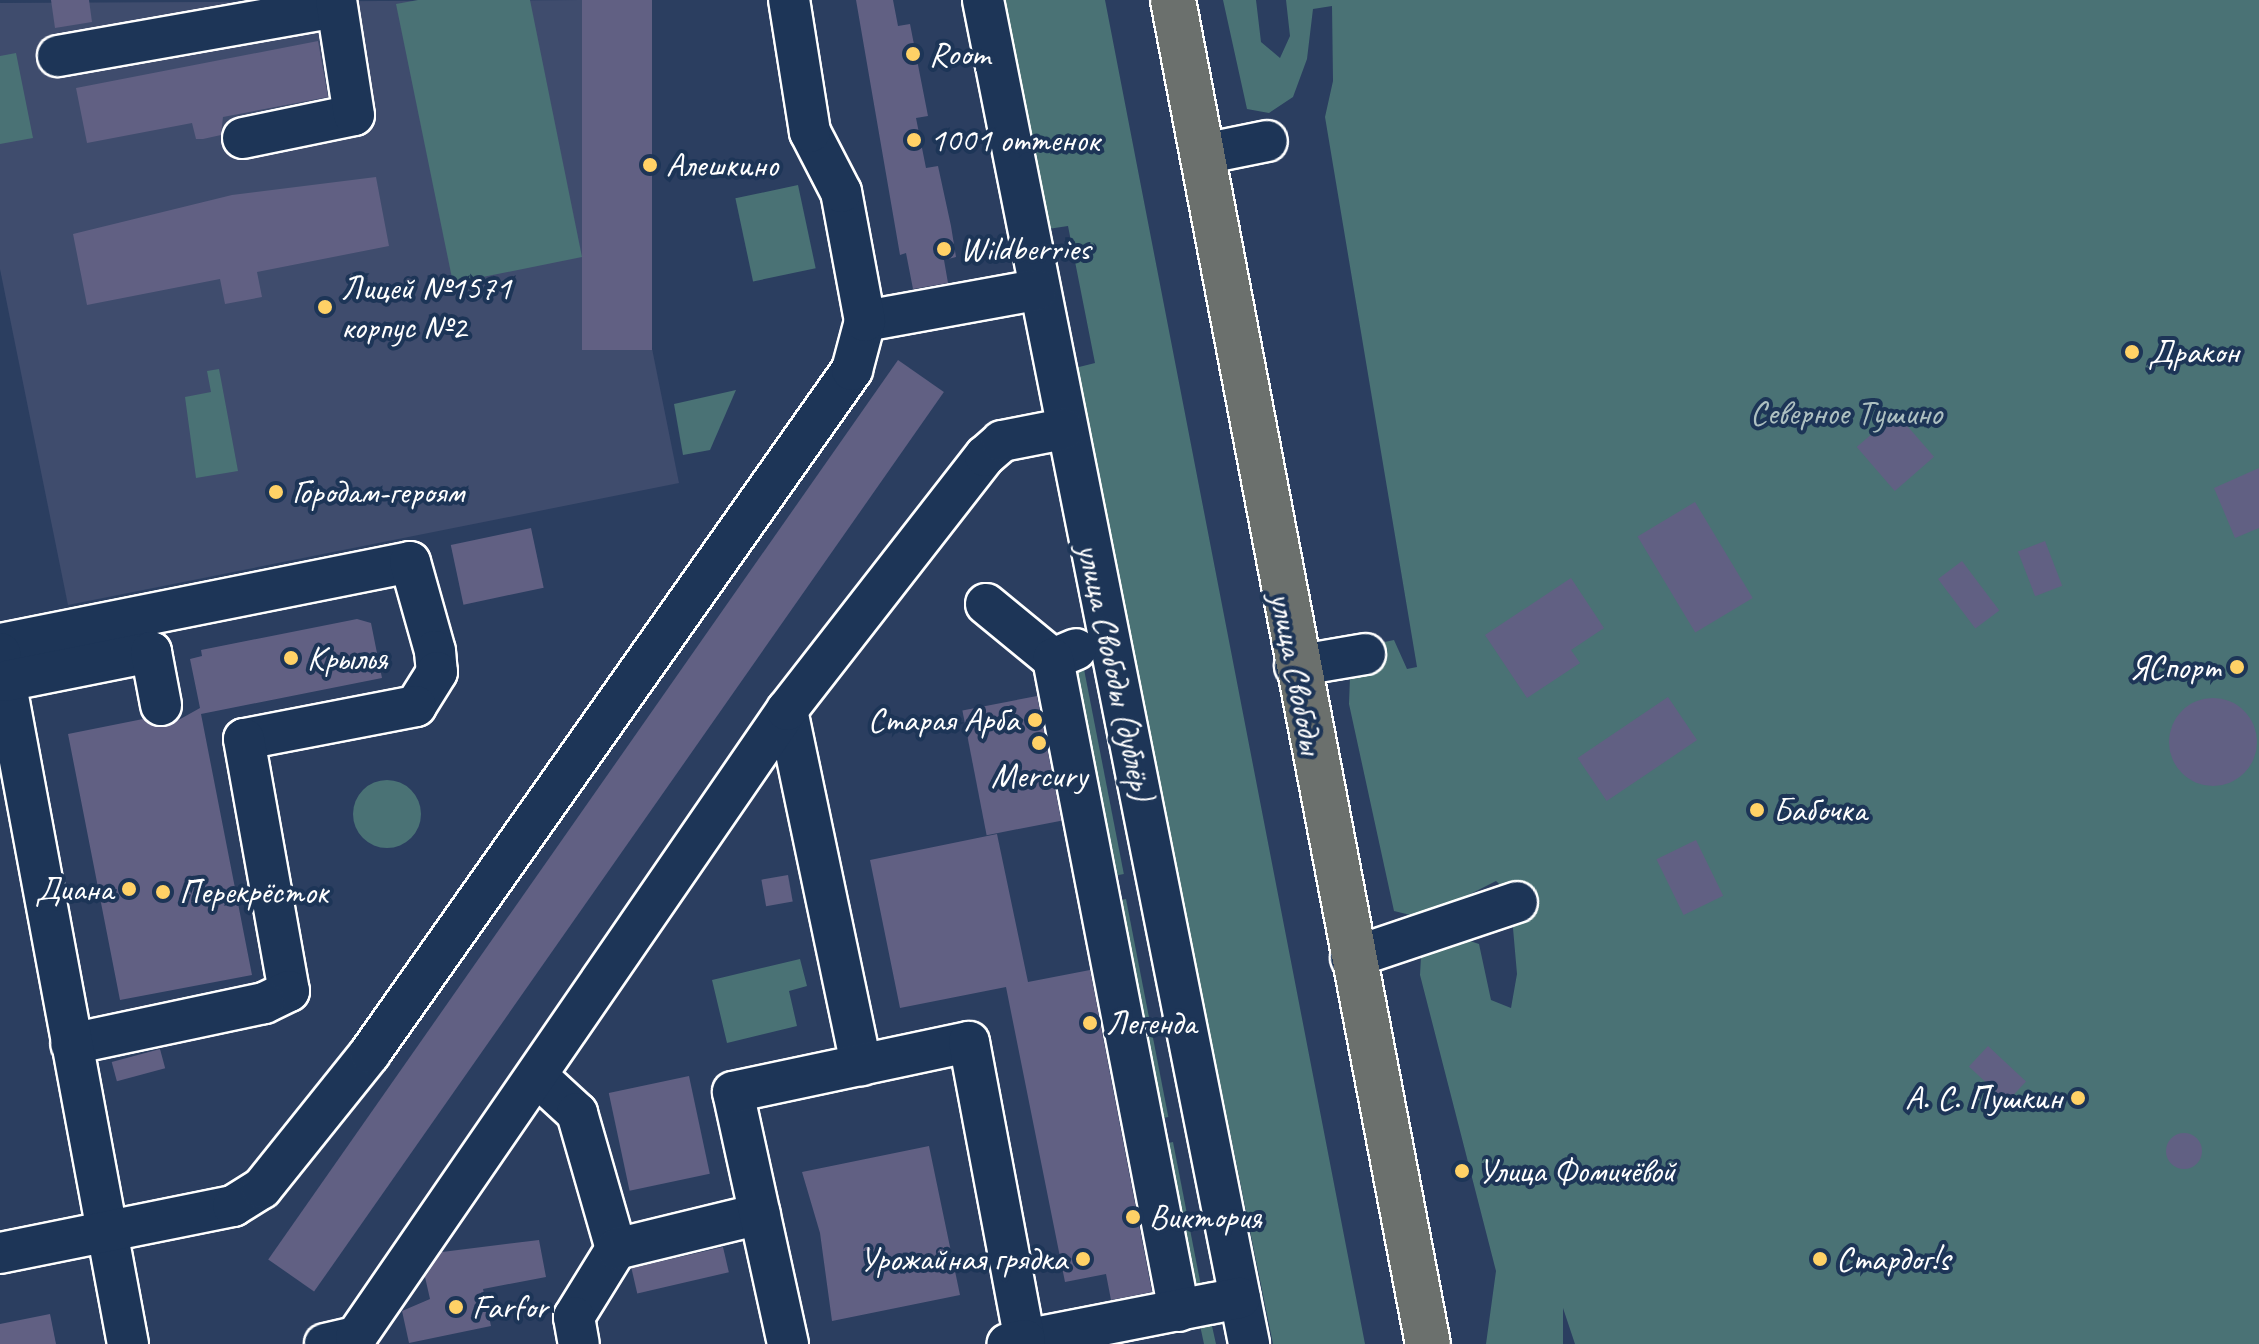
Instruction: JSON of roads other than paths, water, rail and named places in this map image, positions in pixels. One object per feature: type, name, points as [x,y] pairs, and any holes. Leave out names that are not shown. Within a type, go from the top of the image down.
[{"type":"main road","name":"улица Свободы","points":[[1173,0],[1295,666],[1428,1344]]},
{"type":"street","points":[[0,1253],[233,1206],[262,1188],[370,1053],[852,370],[865,321],[841,192],[810,132],[789,0]]},
{"type":"street","name":"улица Свободы (дублёр)","points":[[983,0],[1036,290],[1107,642],[1161,878],[1249,1344]]},
{"type":"street","points":[[58,56],[336,3],[354,115],[243,138]]},
{"type":"street","points":[[1203,154],[1267,141]]},
{"type":"street","points":[[865,321],[1036,290]]},
{"type":"street","points":[[325,1344],[356,1337],[410,1252],[539,1078],[787,710],[985,456],[1002,441],[1064,429]]},
{"type":"street","points":[[2,660],[410,562],[435,651],[437,672],[416,706],[244,739],[289,991],[264,1003],[71,1044]]},
{"type":"street","points":[[986,604],[1053,659],[1179,1311]]},
{"type":"street","points":[[1053,659],[1107,642]]},
{"type":"street","points":[[2,660],[151,652],[161,705]]},
{"type":"street","points":[[1295,666],[1365,654]]},
{"type":"street","points":[[2,660],[9,740],[128,1344]]},
{"type":"street","points":[[787,710],[861,1065]]},
{"type":"street","points":[[1096,893],[1161,878]]},
{"type":"street","points":[[1351,958],[1517,902]]},
{"type":"street","points":[[788,1344],[733,1092],[969,1042],[1016,1342],[1240,1298]]},
{"type":"street","points":[[539,1078],[577,1113],[616,1249]]},
{"type":"street","points":[[1144,1135],[1205,1121]]},
{"type":"street","points":[[579,1344],[574,1317],[616,1249],[760,1214]]},
{"type":"place","name":"Room","points":[[913,54]]},
{"type":"place","name":"1001 оттенок","points":[[914,140]]},
{"type":"place","name":"Алешкино","points":[[650,165]]},
{"type":"place","name":"Wildberries","points":[[944,249]]},
{"type":"place","name":"Лицей №1571 корпус №2","points":[[325,307]]},
{"type":"place","name":"Дракон","points":[[2132,352]]},
{"type":"place","name":"Городам-героям","points":[[276,492]]},
{"type":"place","name":"Крылья","points":[[291,658]]},
{"type":"place","name":"ЯСпорт","points":[[2237,667]]},
{"type":"place","name":"Старая Арба","points":[[1035,720]]},
{"type":"place","name":"Mercury","points":[[1039,743]]},
{"type":"place","name":"Бабочка","points":[[1757,810]]},
{"type":"place","name":"Диана","points":[[129,889]]},
{"type":"place","name":"Перекрёсток","points":[[163,892]]},
{"type":"place","name":"Легенда","points":[[1090,1023]]},
{"type":"place","name":"А. С. Пушкин","points":[[2078,1098]]},
{"type":"place","name":"Улица Фомичёвой","points":[[1462,1171]]},
{"type":"place","name":"Виктория","points":[[1133,1217]]},
{"type":"place","name":"Урожайная грядка","points":[[1083,1259]]},
{"type":"place","name":"Стардог!s","points":[[1820,1259]]},
{"type":"place","name":"Farfor","points":[[456,1307]]},
{"type":"park label","name":"Северное Тушино","points":[[1846,413]]}]
